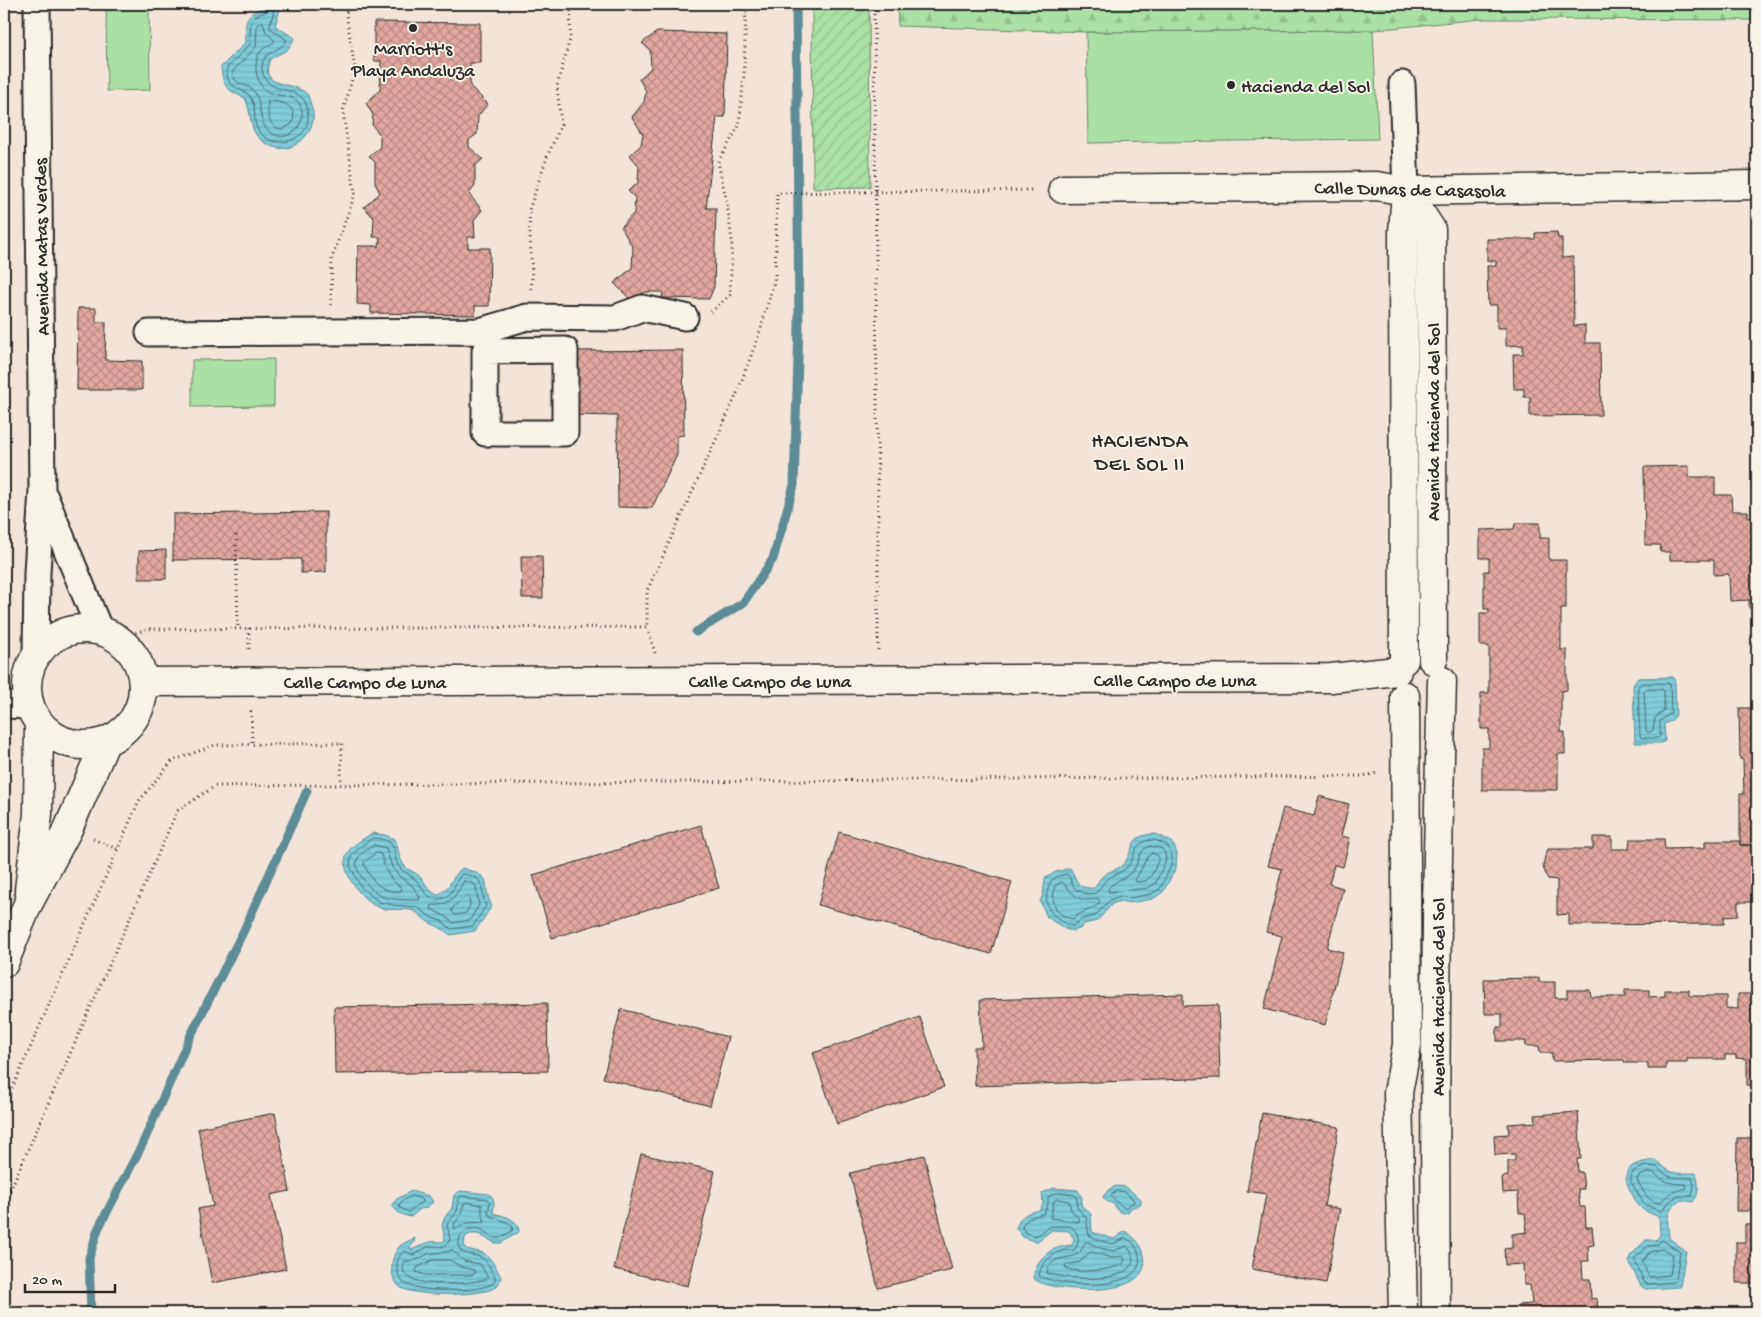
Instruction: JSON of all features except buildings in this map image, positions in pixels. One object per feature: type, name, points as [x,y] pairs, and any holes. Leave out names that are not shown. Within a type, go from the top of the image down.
[{"type":"street","name":"Avenida Matas Verdes","points":[[36,4],[42,490],[37,574],[36,656]]},
{"type":"street","name":"Avenida Hacienda del Sol","points":[[1402,84],[1406,191],[1403,232],[1402,676],[1406,769],[1407,1045],[1398,1093],[1403,1313]]},
{"type":"street","name":"Calle Dunas de Casasola","points":[[1062,189],[1377,186],[1406,191],[1757,185]]},
{"type":"street","name":"Avenida Hacienda del Sol","points":[[1406,191],[1431,229],[1438,820],[1436,1313]]},
{"type":"street","points":[[149,334],[480,331],[527,317],[616,318],[642,308],[685,317]]},
{"type":"street","points":[[527,317],[530,350]]},
{"type":"street","points":[[485,350],[530,350],[564,350],[565,433],[485,433],[485,350]]},
{"type":"street","name":"Avenida Matas Verdes","points":[[42,490],[108,635]]},
{"type":"street","points":[[24,711],[53,735],[70,743],[88,745],[106,741],[122,732],[135,718],[142,700],[143,682],[139,665],[130,650],[108,635],[82,629],[64,633],[48,642],[36,656],[29,671],[24,711],[38,814],[27,906]]},
{"type":"street","points":[[1414,655],[1426,656],[1437,670],[1439,688],[1428,699],[1416,700],[1402,676],[1414,655]]},
{"type":"street","name":"Calle Campo de Luna","points":[[143,682],[1332,678],[1402,676]]},
{"type":"street","points":[[4,964],[27,906],[68,829],[106,741]]},
{"type":"path","points":[[330,332],[332,258],[355,194],[343,111],[355,69],[346,13],[349,4]]},
{"type":"path","points":[[527,317],[532,280],[529,210],[547,157],[561,125],[557,86],[570,40],[571,4]]},
{"type":"path","points":[[685,317],[702,320],[730,295],[732,241],[727,203],[718,162],[739,126],[744,74],[746,4]]},
{"type":"path","points":[[874,4],[878,680]]},
{"type":"path","points":[[108,635],[148,629],[647,627],[647,591],[736,396],[761,329],[775,277],[777,193],[1062,189]]},
{"type":"path","points":[[236,535],[238,628]]},
{"type":"path","points":[[4,1107],[139,801],[172,761],[215,745],[342,743],[341,784]]},
{"type":"path","points":[[4,1204],[177,811],[215,786],[1362,776],[1406,769]]},
{"type":"green space","points":[[106,4],[149,4],[150,90],[107,91]]},
{"type":"green space","points":[[812,4],[869,4],[870,187],[813,188]]},
{"type":"green space","points":[[897,4],[1757,4],[1757,20],[1481,19],[1373,30],[1086,32],[898,26]]},
{"type":"green space","name":"Hacienda del Sol","points":[[1373,30],[1378,139],[1088,143],[1086,32]]},
{"type":"green space","points":[[274,359],[274,406],[192,407],[192,360]]},
{"type":"water","points":[[268,4],[281,6],[275,26],[295,38],[287,50],[270,59],[269,76],[279,83],[294,87],[307,94],[313,114],[309,131],[304,138],[297,144],[289,147],[271,146],[258,137],[252,125],[245,98],[227,87],[222,74],[221,67],[246,42],[248,17]]},
{"type":"water","points":[[1673,677],[1675,682],[1676,715],[1671,721],[1664,724],[1665,741],[1661,743],[1635,743],[1633,685],[1638,678]]},
{"type":"water","points":[[372,833],[395,839],[404,865],[421,877],[430,890],[437,895],[445,890],[462,868],[480,875],[486,882],[488,898],[492,906],[475,931],[450,935],[414,911],[380,908],[367,900],[350,879],[345,863],[350,849]]},
{"type":"water","points":[[1155,834],[1170,841],[1175,847],[1177,855],[1176,868],[1163,892],[1153,899],[1130,903],[1120,901],[1112,904],[1097,921],[1084,924],[1081,928],[1074,931],[1065,929],[1047,917],[1040,901],[1043,895],[1045,878],[1070,868],[1080,886],[1094,888],[1104,875],[1122,865],[1128,858],[1136,840],[1146,835]]},
{"type":"water","points":[[1655,1160],[1671,1172],[1696,1173],[1697,1177],[1698,1192],[1693,1202],[1681,1200],[1672,1208],[1668,1216],[1669,1238],[1686,1251],[1680,1287],[1646,1289],[1641,1286],[1629,1262],[1630,1256],[1646,1240],[1656,1240],[1660,1235],[1659,1217],[1645,1211],[1638,1205],[1628,1186],[1627,1173],[1629,1169],[1639,1163]]},
{"type":"water","points":[[1116,1186],[1126,1187],[1141,1199],[1141,1204],[1131,1208],[1128,1212],[1123,1213],[1117,1210],[1114,1204],[1106,1201],[1103,1197],[1108,1190]]},
{"type":"water","points":[[1054,1188],[1078,1190],[1082,1198],[1081,1205],[1091,1214],[1092,1232],[1114,1239],[1125,1231],[1137,1241],[1144,1255],[1143,1269],[1136,1279],[1123,1285],[1108,1288],[1073,1289],[1047,1285],[1033,1278],[1038,1264],[1046,1254],[1057,1248],[1072,1245],[1074,1239],[1069,1231],[1052,1230],[1036,1242],[1023,1237],[1016,1228],[1025,1215],[1040,1210],[1043,1203],[1042,1193]]},
{"type":"water","points":[[411,1191],[429,1196],[433,1202],[426,1208],[420,1209],[411,1217],[395,1210],[392,1204]]},
{"type":"water","points":[[460,1191],[489,1194],[494,1200],[493,1213],[509,1218],[518,1225],[519,1232],[501,1243],[495,1243],[478,1234],[470,1234],[465,1237],[464,1247],[484,1253],[492,1262],[501,1277],[498,1284],[494,1288],[484,1291],[460,1294],[418,1293],[400,1287],[396,1283],[392,1272],[393,1260],[397,1249],[415,1238],[414,1243],[410,1247],[411,1250],[428,1242],[442,1242],[445,1240],[442,1225],[452,1208],[454,1195]]},
{"type":"waterway","points":[[696,632],[743,603],[773,559],[794,485],[799,326],[796,4]]},
{"type":"waterway","points":[[91,1313],[89,1258],[98,1229],[142,1145],[189,1039],[244,930],[307,791]]},
{"type":"place","name":"Marriott's Playa Andaluza","points":[[413,28]]},
{"type":"place","name":"Hacienda del Sol","points":[[1231,85]]},
{"type":"district","name":"HACIENDA DEL SOL II","points":[[1140,452]]}]
